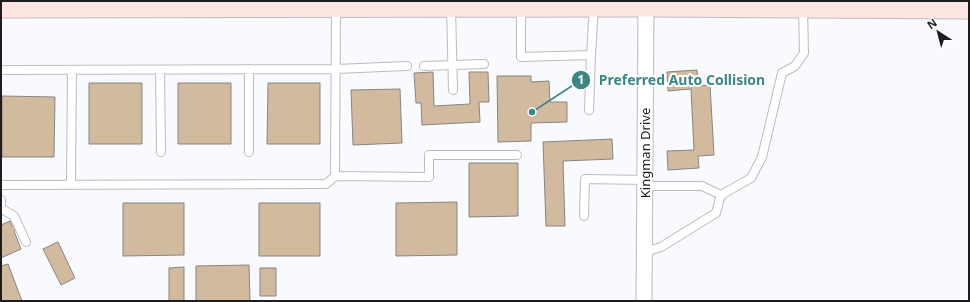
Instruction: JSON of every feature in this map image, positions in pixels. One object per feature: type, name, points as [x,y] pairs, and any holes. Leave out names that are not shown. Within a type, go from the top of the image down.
[{"type":"main road","points":[[1,7],[646,6],[969,8]]},
{"type":"street","name":"Kingman Drive","points":[[644,301],[646,6]]},
{"type":"lane","points":[[451,6],[453,90]]},
{"type":"lane","points":[[521,6],[521,57],[591,55]]},
{"type":"lane","points":[[589,110],[594,6]]},
{"type":"lane","points":[[335,176],[336,7]]},
{"type":"lane","points":[[645,252],[661,247],[716,213],[721,195],[751,178],[762,157],[782,72],[795,66],[804,53],[803,7]]},
{"type":"lane","points":[[424,66],[484,64]]},
{"type":"lane","points":[[4,70],[336,69],[407,66]]},
{"type":"lane","points":[[249,69],[249,152]]},
{"type":"lane","points":[[71,184],[72,70]]},
{"type":"lane","points":[[160,70],[161,152]]},
{"type":"lane","points":[[1,185],[326,184],[335,176],[429,177],[429,155],[517,155]]},
{"type":"lane","points":[[584,216],[585,179],[702,186],[721,195]]},
{"type":"lane","points":[[1,200],[1,209],[14,216],[26,242]]},
{"type":"building","points":[[697,70],[698,86],[710,85],[714,155],[698,156],[699,168],[668,170],[667,151],[694,150],[691,89],[668,91],[667,72]]},
{"type":"building","points":[[433,72],[434,106],[470,104],[469,72],[488,72],[489,102],[479,102],[480,122],[422,125],[421,103],[416,103],[414,73]]},
{"type":"building","points":[[497,76],[531,76],[531,82],[549,81],[550,102],[567,102],[567,122],[531,123],[531,141],[498,142]]},
{"type":"building","points":[[89,83],[142,83],[142,144],[89,144]]},
{"type":"building","points":[[178,83],[231,83],[231,144],[178,144]]},
{"type":"building","points":[[268,83],[320,83],[320,144],[267,144]]},
{"type":"building","points":[[400,89],[402,143],[353,145],[351,90]]},
{"type":"building","points":[[2,96],[55,97],[54,157],[2,157]]},
{"type":"building","points":[[612,139],[613,159],[563,161],[565,226],[546,226],[543,142]]},
{"type":"building","points":[[469,163],[518,163],[518,216],[469,217]]},
{"type":"building","points":[[457,202],[457,255],[396,256],[396,203]]},
{"type":"building","points":[[123,203],[184,203],[184,255],[123,256]]},
{"type":"building","points":[[259,203],[320,203],[320,256],[259,256]]},
{"type":"building","points":[[10,221],[12,226],[15,224],[18,230],[14,231],[21,249],[1,258],[1,225]]},
{"type":"building","points":[[58,242],[75,278],[61,285],[43,249]]},
{"type":"building","points":[[8,264],[22,301],[1,301],[1,266]]},
{"type":"building","points":[[249,265],[250,301],[196,301],[196,266]]},
{"type":"building","points":[[184,267],[184,301],[169,301],[169,268]]},
{"type":"building","points":[[260,268],[276,268],[276,296],[260,296]]},
{"type":"place","name":"Preferred Auto Collision","points":[[532,112]]}]
